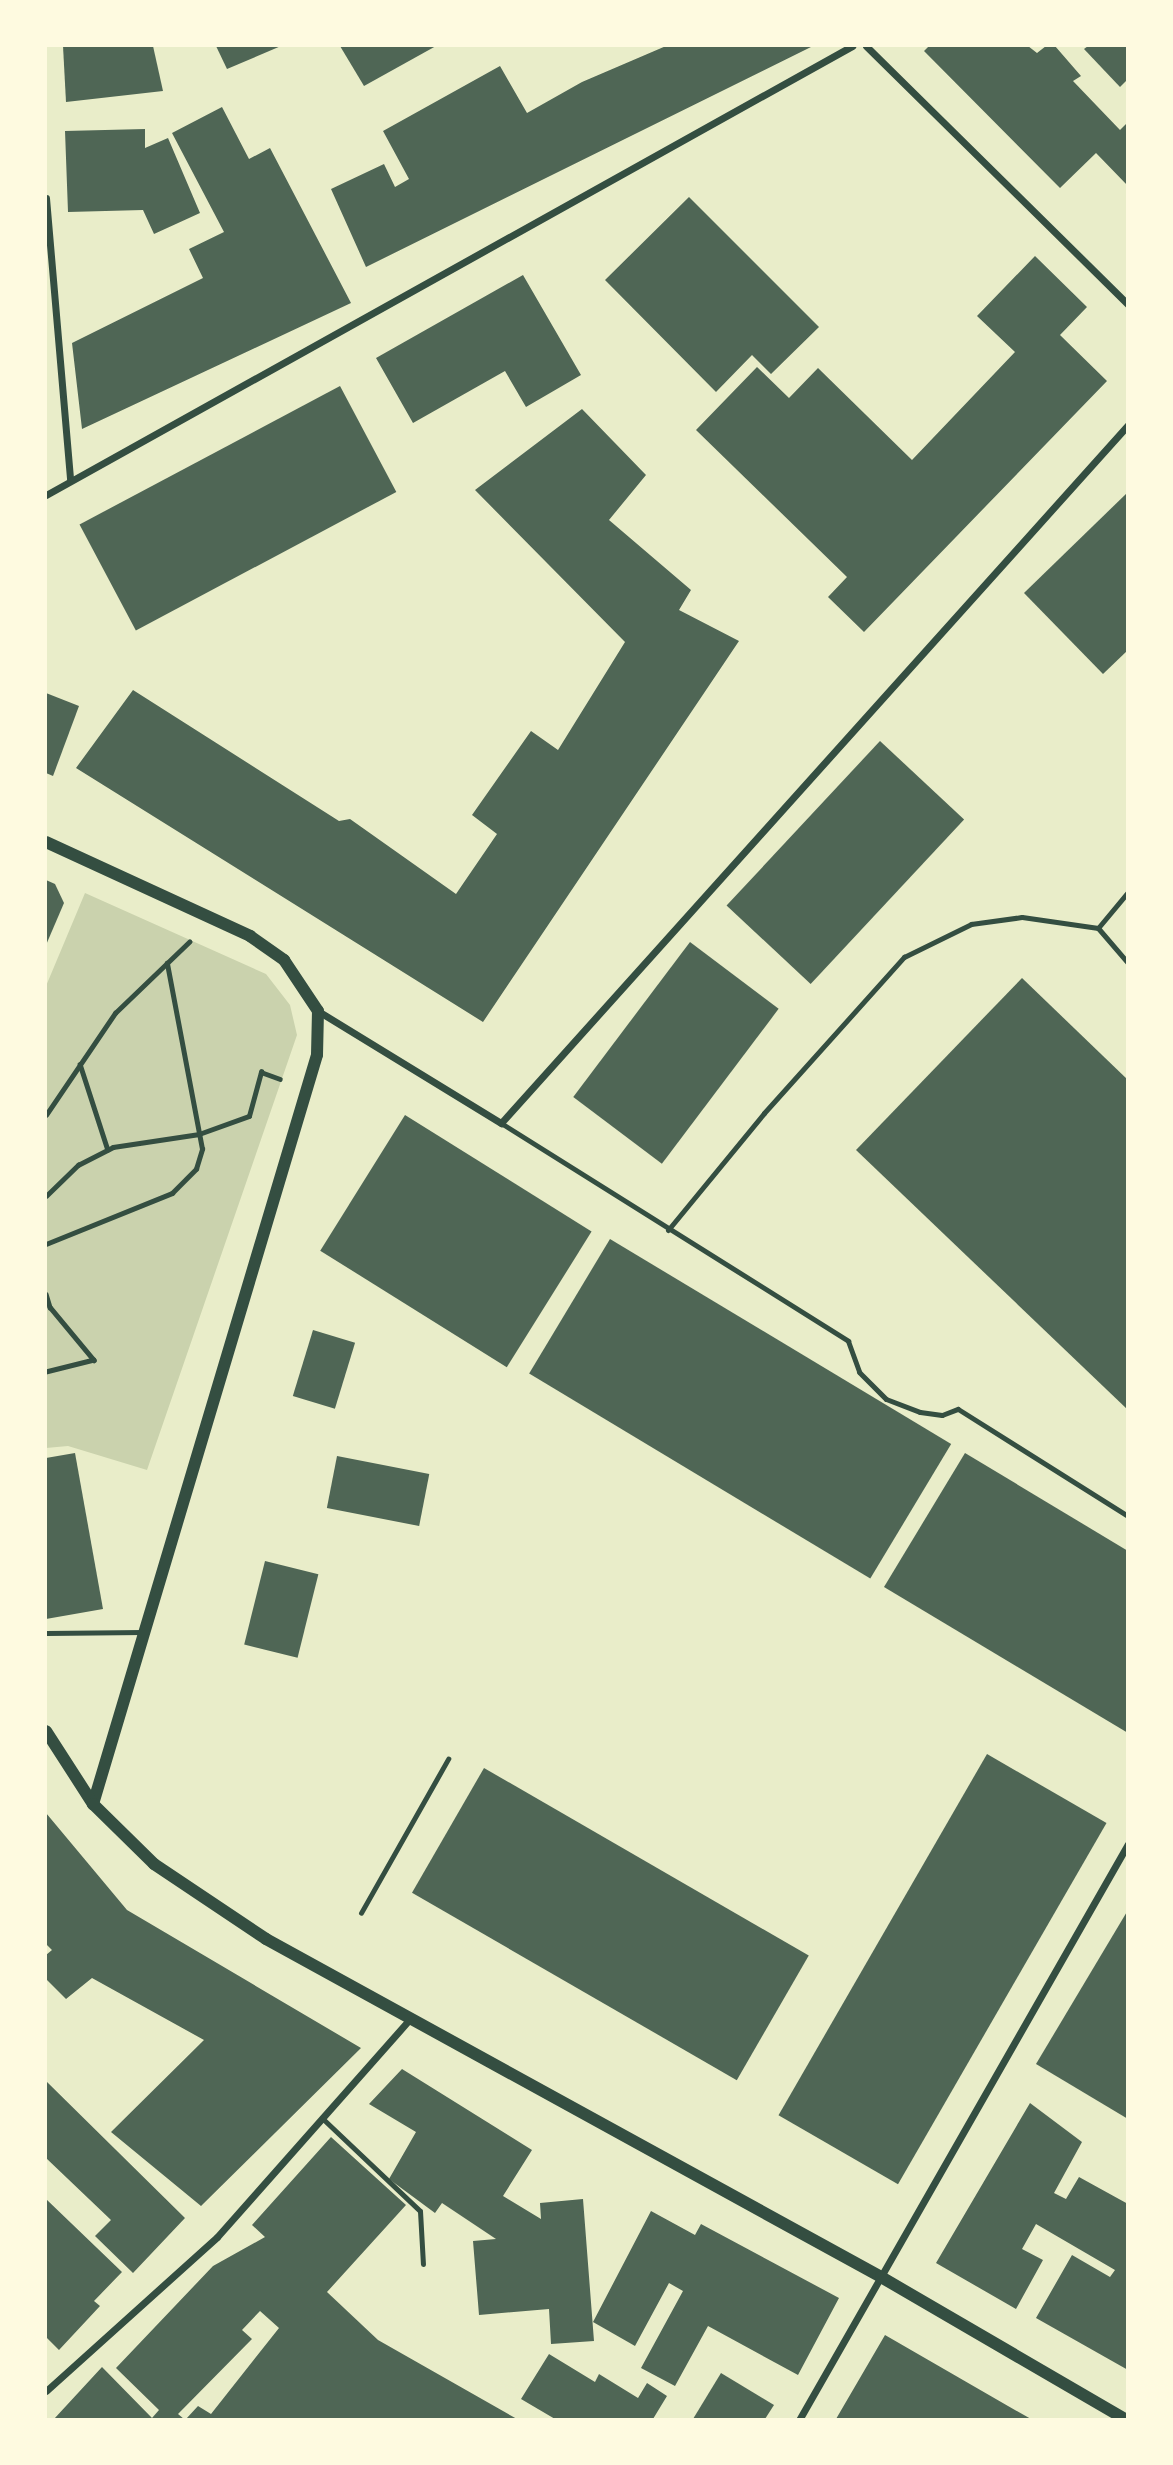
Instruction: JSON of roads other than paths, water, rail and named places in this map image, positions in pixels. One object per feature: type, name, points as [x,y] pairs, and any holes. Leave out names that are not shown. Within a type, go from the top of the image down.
[{"type":"street","points":[[46,495],[852,46]]},
{"type":"street","points":[[866,46],[1128,304]]},
{"type":"street","points":[[46,198],[70,480]]},
{"type":"street","points":[[46,842],[250,936],[284,960],[318,1011],[501,1123],[1128,425]]},
{"type":"street","points":[[93,1804],[317,1055],[318,1011]]},
{"type":"street","points":[[46,1731],[93,1804],[169,1874],[266,1939],[408,2021],[881,2277],[1128,2420]]},
{"type":"street","points":[[799,2420],[1128,1844]]},
{"type":"street","points":[[47,2386],[217,2237],[408,2021]]},
{"type":"lane","points":[[1098,928],[1128,892]]},
{"type":"lane","points":[[668,1230],[764,1113],[904,957],[984,922],[1022,917],[1098,928],[1128,963]]},
{"type":"lane","points":[[501,1123],[848,1341],[859,1372],[886,1399],[920,1412],[942,1415],[958,1409],[1128,1516]]},
{"type":"lane","points":[[46,1633],[146,1632]]},
{"type":"lane","points":[[322,2118],[420,2211],[423,2264]]}]
